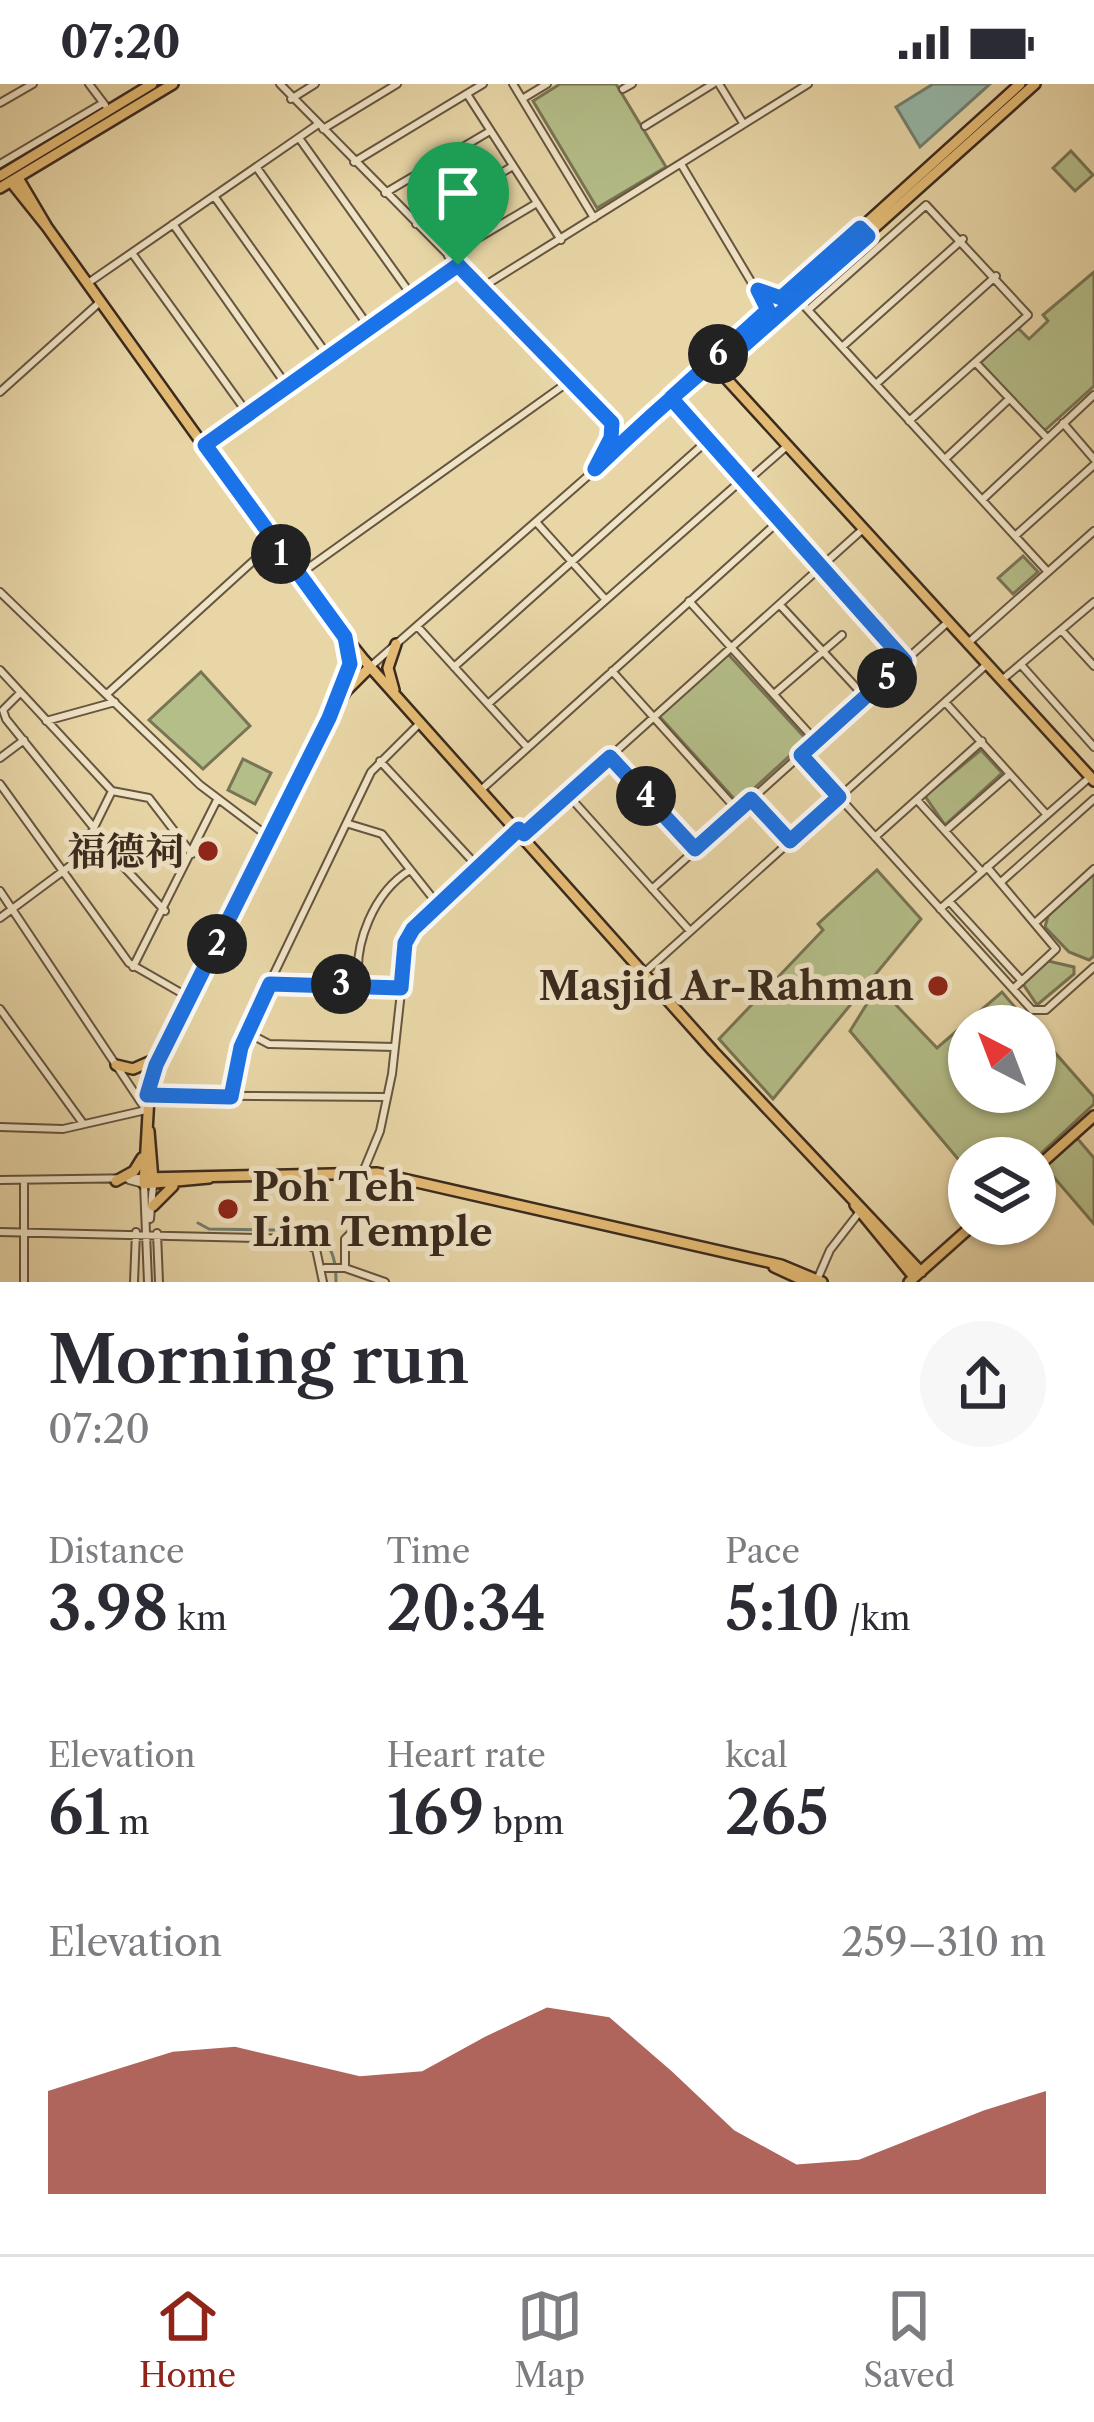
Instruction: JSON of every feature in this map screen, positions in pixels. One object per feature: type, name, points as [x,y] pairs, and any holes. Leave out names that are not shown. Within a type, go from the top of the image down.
[{"type":"main road","points":[[6,177],[106,106],[152,84]]},
{"type":"main road","points":[[6,177],[173,84]]},
{"type":"main road","points":[[714,366],[797,298],[1020,84]]},
{"type":"main road","points":[[714,366],[781,298],[1035,84]]},
{"type":"main road","points":[[6,177],[88,283],[297,576],[370,667],[857,1209],[866,1210],[915,1277],[951,1245]]},
{"type":"main road","points":[[714,366],[1092,779]]},
{"type":"main road","points":[[345,637],[350,664],[329,718],[161,1056],[147,1095],[148,1181],[363,1172],[774,1267],[815,1281]]},
{"type":"main road","points":[[396,644],[388,668],[398,697]]},
{"type":"main road","points":[[329,718],[370,667]]},
{"type":"main road","points":[[116,1065],[139,1068],[161,1056]]},
{"type":"main road","points":[[1056,1150],[1094,1116]]},
{"type":"main road","points":[[149,1150],[179,1180]]},
{"type":"main road","points":[[116,1181],[134,1171],[149,1150]]},
{"type":"main road","points":[[153,1209],[179,1180]]},
{"type":"street","points":[[0,103],[33,84]]},
{"type":"street","points":[[6,177],[106,106],[89,84]]},
{"type":"street","points":[[280,84],[614,429],[595,469]]},
{"type":"street","points":[[291,99],[315,84]]},
{"type":"street","points":[[88,283],[299,138],[397,84]]},
{"type":"street","points":[[354,162],[483,84]]},
{"type":"street","points":[[513,84],[594,218]]},
{"type":"street","points":[[522,99],[547,84]]},
{"type":"street","points":[[623,89],[632,84]]},
{"type":"street","points":[[645,126],[716,84],[743,123]]},
{"type":"street","points":[[481,288],[804,85]]},
{"type":"street","points":[[467,94],[561,240]]},
{"type":"street","points":[[385,193],[490,131]]},
{"type":"street","points":[[299,138],[413,296]]},
{"type":"street","points":[[681,164],[768,310]]},
{"type":"street","points":[[416,224],[513,166]]},
{"type":"street","points":[[256,167],[369,327]]},
{"type":"street","points":[[214,196],[328,356]]},
{"type":"street","points":[[448,256],[537,203]]},
{"type":"street","points":[[808,310],[926,205],[963,239],[1028,315],[909,421]]},
{"type":"street","points":[[173,224],[287,386]]},
{"type":"street","points":[[842,346],[963,239]]},
{"type":"street","points":[[132,253],[248,414]]},
{"type":"street","points":[[205,445],[458,265]]},
{"type":"street","points":[[876,384],[996,276]]},
{"type":"street","points":[[758,290],[781,298]]},
{"type":"street","points":[[797,298],[1048,572]]},
{"type":"street","points":[[0,392],[100,302]]},
{"type":"street","points":[[976,363],[1047,438]]},
{"type":"street","points":[[370,667],[671,398],[714,366]]},
{"type":"street","points":[[297,576],[571,380]]},
{"type":"street","points":[[982,500],[1094,395]]},
{"type":"street","points":[[671,398],[905,661]]},
{"type":"street","points":[[945,459],[1010,399]]},
{"type":"street","points":[[1015,536],[1094,462],[1063,423]]},
{"type":"street","points":[[454,667],[708,440]]},
{"type":"street","points":[[488,704],[787,446]]},
{"type":"street","points":[[482,789],[780,520]]},
{"type":"street","points":[[536,523],[606,600]]},
{"type":"street","points":[[363,1172],[386,1097],[407,937],[863,530]]},
{"type":"street","points":[[967,644],[1094,531]]},
{"type":"street","points":[[107,694],[274,543]]},
{"type":"street","points":[[0,592],[217,800],[269,837]]},
{"type":"street","points":[[689,601],[816,741]]},
{"type":"street","points":[[1000,676],[1023,667],[1094,602]]},
{"type":"street","points":[[780,605],[865,697]]},
{"type":"street","points":[[652,889],[948,622]]},
{"type":"street","points":[[416,626],[527,747]]},
{"type":"street","points":[[1062,631],[1094,666]]},
{"type":"street","points":[[774,694],[842,635]]},
{"type":"street","points":[[645,971],[986,665]]},
{"type":"street","points":[[1023,667],[1094,747]]},
{"type":"street","points":[[0,670],[112,791],[149,798],[192,854]]},
{"type":"street","points":[[611,671],[738,811]]},
{"type":"street","points":[[20,693],[2,713],[94,828]]},
{"type":"street","points":[[46,721],[115,702]]},
{"type":"street","points":[[945,702],[1047,815]]},
{"type":"street","points":[[231,1097],[246,1033],[380,761],[421,722]]},
{"type":"street","points":[[0,758],[24,740]]},
{"type":"street","points":[[875,837],[982,741]]},
{"type":"street","points":[[801,755],[1032,1010],[1046,1010],[1093,971]]},
{"type":"street","points":[[610,757],[695,849]]},
{"type":"street","points":[[380,761],[479,868]]},
{"type":"street","points":[[945,831],[1010,774]]},
{"type":"street","points":[[940,909],[1092,779]]},
{"type":"street","points":[[0,784],[133,967],[190,998]]},
{"type":"street","points":[[0,917],[64,873],[89,840],[112,791]]},
{"type":"street","points":[[568,795],[690,931]]},
{"type":"street","points":[[751,799],[790,841]]},
{"type":"street","points":[[1000,882],[1094,799]]},
{"type":"street","points":[[133,967],[217,800]]},
{"type":"street","points":[[917,800],[1055,944],[1056,950],[1013,989]]},
{"type":"street","points":[[349,824],[376,829],[439,905]]},
{"type":"street","points":[[89,840],[123,866],[165,911]]},
{"type":"street","points":[[359,984],[354,957],[385,890],[410,869]]},
{"type":"street","points":[[1036,922],[1094,869]]},
{"type":"street","points":[[0,891],[146,1110],[63,1130],[0,1127]]},
{"type":"street","points":[[949,901],[1022,981]]},
{"type":"street","points":[[270,984],[401,988]]},
{"type":"street","points":[[0,1009],[83,1124]]},
{"type":"street","points":[[246,1033],[269,1044],[395,1047]]},
{"type":"street","points":[[147,1095],[386,1097]]},
{"type":"street","points":[[0,1180],[148,1181]]},
{"type":"street","points":[[23,1180],[24,1282]]},
{"type":"street","points":[[148,1181],[153,1209],[148,1282]]},
{"type":"street","points":[[148,1181],[159,1282]]},
{"type":"street","points":[[815,1281],[857,1209]]},
{"type":"street","points":[[0,1232],[151,1229],[296,1239],[335,1268],[385,1282]]},
{"type":"street","points":[[134,1282],[136,1232]]},
{"type":"street","points":[[323,1282],[352,1232]]},
{"type":"green space","points":[[560,84],[616,84],[666,167],[597,208],[533,101]]},
{"type":"green space","points":[[1071,151],[1093,175],[1075,191],[1053,168]]},
{"type":"green space","points":[[1094,272],[1094,386],[1043,432],[979,364],[1018,328],[1029,339],[1048,321],[1043,315]]},
{"type":"green space","points":[[1023,556],[1038,572],[1013,594],[998,578]]},
{"type":"green space","points":[[728,654],[807,740],[738,803],[659,716]]},
{"type":"green space","points":[[201,672],[250,726],[203,769],[149,720]]},
{"type":"green space","points":[[981,750],[1002,773],[945,825],[925,796]]},
{"type":"green space","points":[[243,759],[271,773],[255,804],[228,790]]},
{"type":"green space","points":[[877,870],[921,919],[773,1099],[719,1039],[823,930],[818,924]]},
{"type":"green space","points":[[1094,874],[1094,956],[1089,960],[1069,952],[1045,927],[1048,916]]},
{"type":"green space","points":[[1048,961],[1074,967],[1074,974],[1037,1005],[1023,984]]},
{"type":"green space","points":[[878,986],[937,1048],[948,1039],[948,1113],[1056,1113],[1056,1054],[1094,1097],[1094,1104],[1056,1139],[948,1137],[948,1147],[850,1031]]},
{"type":"green space","points":[[1002,992],[1013,1005],[987,1005]]},
{"type":"green space","points":[[1077,1138],[1094,1158],[1094,1224],[1056,1180],[1056,1157]]},
{"type":"shaded area","points":[[933,84],[990,84],[920,147],[896,107]]},
{"type":"waterway","points":[[198,1223],[209,1229],[274,1230]]},
{"type":"waterway","points":[[278,1231],[286,1230]]},
{"type":"waterway","points":[[292,1231],[302,1232]]},
{"type":"waterway","points":[[306,1233],[322,1240],[331,1251],[336,1282]]},
{"type":"place","name":"福德祠","points":[[208,851]]},
{"type":"place","name":"Masjid Ar-Rahman","points":[[938,986]]},
{"type":"place","name":"Poh Teh Lim Temple","points":[[228,1209]]},
{"type":"route","points":[[458,265],[205,445],[345,637],[350,664],[329,718],[156,1065],[147,1095],[231,1097],[241,1047],[270,984],[401,988],[405,943],[413,929],[519,829],[524,834],[610,757],[695,849],[751,799],[790,841],[839,797],[801,755],[905,661],[671,398],[768,310],[758,290],[781,298],[860,228],[868,236],[717,369],[712,363],[678,392],[671,398],[630,434],[595,469],[614,429],[608,417],[458,265]]}]
